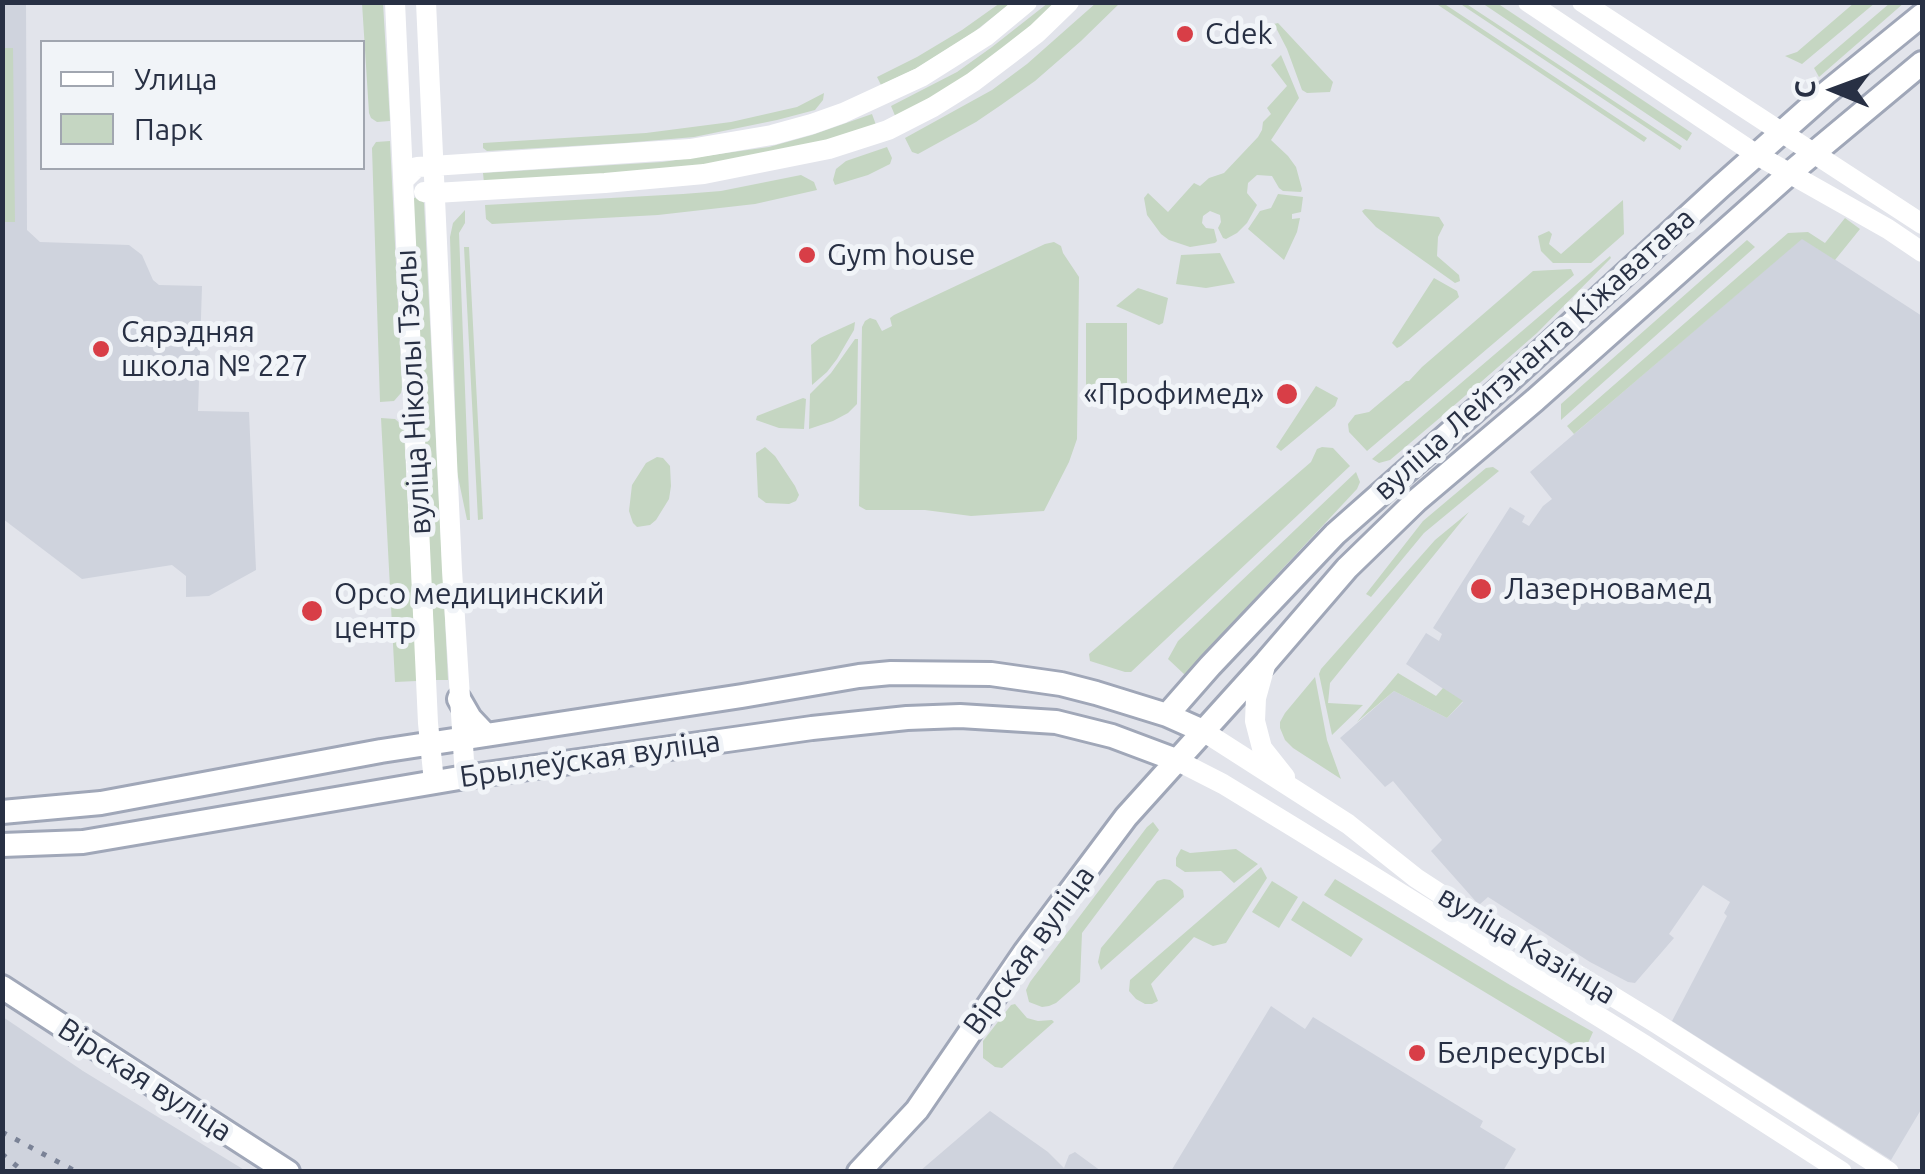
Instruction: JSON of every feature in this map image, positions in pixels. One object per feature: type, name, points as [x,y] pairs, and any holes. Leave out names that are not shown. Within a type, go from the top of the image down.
[{"type":"main road","name":"вуліца Ніколы Тэслы","points":[[394,2],[434,782]]},
{"type":"main road","name":"вуліца Ніколы Тэслы","points":[[426,2],[465,776]]},
{"type":"main road","points":[[1027,2],[921,77],[812,124],[690,150],[417,167],[404,180],[415,188],[435,193],[605,183],[704,174],[815,152],[888,130],[974,82],[1037,33],[1069,2]]},
{"type":"main road","points":[[1528,2],[1757,155],[1922,252]]},
{"type":"main road","points":[[1582,2],[1922,224]]},
{"type":"main road","name":"вуліца Лейтэнанта Кіжаватава","points":[[1167,716],[1335,534],[1718,188],[1922,15]]},
{"type":"main road","name":"вуліца Лейтэнанта Кіжаватава","points":[[1203,731],[1347,568],[1417,500],[1813,153],[1922,63]]},
{"type":"main road","points":[[1266,662],[1255,710],[1258,735],[1269,758],[1300,794]]},
{"type":"main road","name":"Брылеўская вуліца","points":[[2,812],[101,803],[396,749],[429,734],[486,736],[860,676],[961,672],[1027,678],[1096,692],[1167,716]]},
{"type":"main road","points":[[459,700],[486,736]]},
{"type":"main road","points":[[690,703],[696,745]]},
{"type":"main road","name":"вуліца Казінца","points":[[1167,716],[1203,731],[1348,824],[1416,878],[1656,1023],[1890,1172]]},
{"type":"main road","name":"Брылеўская вуліца","points":[[2,845],[83,842],[465,776],[875,720],[1022,718],[1087,728],[1176,760]]},
{"type":"main road","name":"Вірская вуліца","points":[[859,1172],[916,1110],[1024,952],[1126,817],[1203,731]]},
{"type":"main road","name":"вуліца Казінца","points":[[1176,760],[1300,831],[1842,1172]]},
{"type":"main road","name":"Вірская вуліца","points":[[2,988],[288,1172]]},
{"type":"shaded area","name":"Сярэдняя школа № 227","points":[[2,3],[26,3],[27,230],[40,242],[129,245],[142,255],[159,285],[202,286],[198,411],[249,412],[256,570],[209,596],[186,597],[186,576],[172,565],[82,579],[3,519]]},
{"type":"shaded area","points":[[1802,238],[1922,316],[1922,1108],[1891,1160],[1672,1021],[1727,916],[1724,913],[1730,902],[1703,885],[1669,934],[1674,938],[1635,983],[1628,982],[1488,897],[1479,905],[1431,851],[1442,840],[1393,781],[1385,787],[1340,738],[1394,691],[1447,718],[1463,702],[1406,664],[1426,633],[1439,641],[1442,634],[1433,628],[1510,507],[1525,516],[1522,522],[1529,526],[1552,499],[1530,472]]},
{"type":"shaded area","points":[[1271,1006],[1305,1029],[1313,1017],[1483,1121],[1480,1127],[1516,1149],[1503,1171],[1171,1171]]},
{"type":"shaded area","points":[[3,1017],[83,1071],[246,1171],[3,1171]]},
{"type":"shaded area","points":[[990,1111],[1064,1168],[1069,1155],[1075,1152],[1101,1171],[920,1171]]},
{"type":"green space","points":[[362,3],[383,3],[390,121],[377,122],[369,113]]},
{"type":"green space","points":[[1000,3],[1011,3],[917,68],[881,85],[877,77],[962,30]]},
{"type":"green space","points":[[1048,3],[1060,3],[989,63],[896,118],[891,106],[957,72]]},
{"type":"green space","points":[[1096,3],[1120,3],[1035,81],[976,122],[918,154],[912,152],[905,138],[992,90]]},
{"type":"green space","points":[[1435,3],[1443,3],[1647,138],[1644,142]]},
{"type":"green space","points":[[1459,3],[1465,3],[1682,146],[1680,150]]},
{"type":"green space","points":[[1482,3],[1497,3],[1692,133],[1687,141]]},
{"type":"green space","points":[[1854,3],[1875,3],[1802,64],[1785,56],[1797,52]]},
{"type":"green space","points":[[1890,3],[1904,3],[1819,77],[1814,68]]},
{"type":"green space","points":[[1278,23],[1333,82],[1330,92],[1302,90],[1274,24]]},
{"type":"green space","points":[[3,48],[13,48],[15,222],[3,222]]},
{"type":"green space","points":[[1281,55],[1299,98],[1271,140],[1296,167],[1301,192],[1283,191],[1272,176],[1257,175],[1248,183],[1247,193],[1257,205],[1237,233],[1223,238],[1218,228],[1220,215],[1210,211],[1203,216],[1202,223],[1214,229],[1215,243],[1190,247],[1169,240],[1147,215],[1144,198],[1148,193],[1168,212],[1194,183],[1200,186],[1224,173],[1258,137],[1263,122],[1271,114],[1267,108],[1287,86],[1271,65]]},
{"type":"green space","points":[[824,93],[815,110],[694,137],[487,151],[483,148],[483,143],[646,133],[731,122],[797,107]]},
{"type":"green space","points":[[872,114],[876,125],[822,144],[721,167],[484,183],[483,173],[662,162],[769,147]]},
{"type":"green space","points":[[390,141],[402,388],[394,401],[380,402],[372,148],[376,142]]},
{"type":"green space","points":[[887,147],[892,158],[890,164],[835,185],[836,169],[846,161]]},
{"type":"green space","points":[[801,175],[814,182],[817,190],[755,204],[658,215],[492,224],[486,219],[485,205],[721,191]]},
{"type":"green space","points":[[1278,194],[1303,197],[1301,212],[1292,214],[1292,219],[1300,218],[1284,260],[1248,229],[1260,211],[1271,208]]},
{"type":"green space","points":[[418,197],[424,203],[448,680],[436,680],[412,204]]},
{"type":"green space","points":[[1623,200],[1624,234],[1591,263],[1553,263],[1541,251],[1538,236],[1549,231],[1549,244],[1561,254]]},
{"type":"green space","points":[[465,210],[465,223],[459,233],[470,520],[457,472],[450,237],[453,223]]},
{"type":"green space","points":[[1362,211],[1439,217],[1444,225],[1438,237],[1437,256],[1459,275],[1460,281],[1455,283],[1376,227]]},
{"type":"green space","points":[[1845,218],[1860,229],[1835,260],[1802,239],[1574,434],[1567,426],[1788,233],[1808,232],[1825,243]]},
{"type":"green space","points":[[1747,240],[1755,247],[1561,420],[1561,404]]},
{"type":"green space","points":[[1054,242],[1061,246],[1079,277],[1077,439],[1044,511],[971,516],[925,510],[866,510],[859,506],[865,321],[876,320],[882,331],[892,326],[890,318],[894,315]]},
{"type":"green space","points":[[464,247],[469,247],[483,519],[478,520]]},
{"type":"green space","points":[[1220,253],[1235,283],[1206,288],[1176,284],[1181,255]]},
{"type":"green space","points":[[1610,256],[1537,333],[1442,416],[1390,460],[1379,463],[1372,459]]},
{"type":"green space","points":[[1571,269],[1574,275],[1367,451],[1349,432],[1348,424],[1355,415],[1369,412],[1409,381],[1533,271]]},
{"type":"green space","points":[[1434,278],[1457,291],[1459,297],[1397,348],[1392,343]]},
{"type":"green space","points":[[1138,288],[1168,298],[1163,323],[1159,325],[1116,306]]},
{"type":"green space","points":[[855,322],[837,359],[812,385],[811,345]]},
{"type":"green space","points":[[1086,323],[1127,323],[1127,391],[1086,391]]},
{"type":"green space","points":[[855,339],[857,404],[833,421],[809,429],[810,394]]},
{"type":"green space","points":[[1316,386],[1338,398],[1335,406],[1281,451],[1276,447]]},
{"type":"green space","points":[[803,398],[804,429],[779,428],[756,420],[757,416]]},
{"type":"green space","points":[[381,418],[395,419],[404,431],[417,681],[395,682]]},
{"type":"green space","points":[[765,447],[795,486],[799,495],[796,501],[766,503],[758,497],[756,453]]},
{"type":"green space","points":[[1322,447],[1333,448],[1350,466],[1131,672],[1090,661],[1089,654],[1311,462]]},
{"type":"green space","points":[[657,457],[670,466],[669,499],[656,520],[637,527],[629,511],[632,485],[646,463]]},
{"type":"green space","points":[[1486,468],[1499,471],[1424,533],[1371,597],[1366,594],[1423,521]]},
{"type":"green space","points":[[1356,472],[1360,482],[1357,489],[1257,596],[1201,663],[1185,675],[1168,659],[1178,641]]},
{"type":"green space","points":[[1469,512],[1330,683],[1328,703],[1363,705],[1332,735],[1321,669],[1435,540]]},
{"type":"green space","points":[[1398,673],[1436,696],[1443,688],[1463,701],[1447,718],[1394,691],[1357,722]]},
{"type":"green space","points":[[1315,677],[1327,740],[1341,779],[1293,748],[1280,728],[1285,713]]},
{"type":"green space","points":[[1153,822],[1159,830],[1082,933],[1080,982],[1049,1006],[1029,1002],[1026,990],[1030,982]]},
{"type":"green space","points":[[1181,849],[1190,853],[1236,849],[1258,864],[1234,883],[1221,871],[1185,872],[1176,866]]},
{"type":"green space","points":[[1261,867],[1267,878],[1226,943],[1213,946],[1194,937],[1151,984],[1158,1001],[1145,1004],[1136,999],[1129,991],[1130,980]]},
{"type":"green space","points":[[1164,879],[1183,890],[1184,897],[1101,970],[1101,948],[1157,881]]},
{"type":"green space","points":[[1335,879],[1593,1032],[1584,1052],[1324,895]]},
{"type":"green space","points":[[1272,881],[1298,897],[1279,928],[1252,912]]},
{"type":"green space","points":[[1303,901],[1363,939],[1351,957],[1291,920]]},
{"type":"green space","points":[[1015,1004],[1027,1018],[1054,1022],[1002,1068],[995,1067],[983,1058],[983,1041]]},
{"type":"railway","points":[[2,1132],[77,1172]]},
{"type":"railway","points":[[2,1154],[24,1172]]},
{"type":"place","name":"Cdek","points":[[1185,34]]},
{"type":"place","name":"Gym house","points":[[807,255]]},
{"type":"place","name":"Сярэдняя школа № 227","points":[[101,349]]},
{"type":"place","name":"«Профимед»","points":[[1287,394]]},
{"type":"place","name":"Лазерновамед","points":[[1481,589]]},
{"type":"place","name":"Орсо медицинский центр","points":[[312,611]]},
{"type":"place","name":"Белресурсы","points":[[1417,1053]]}]
